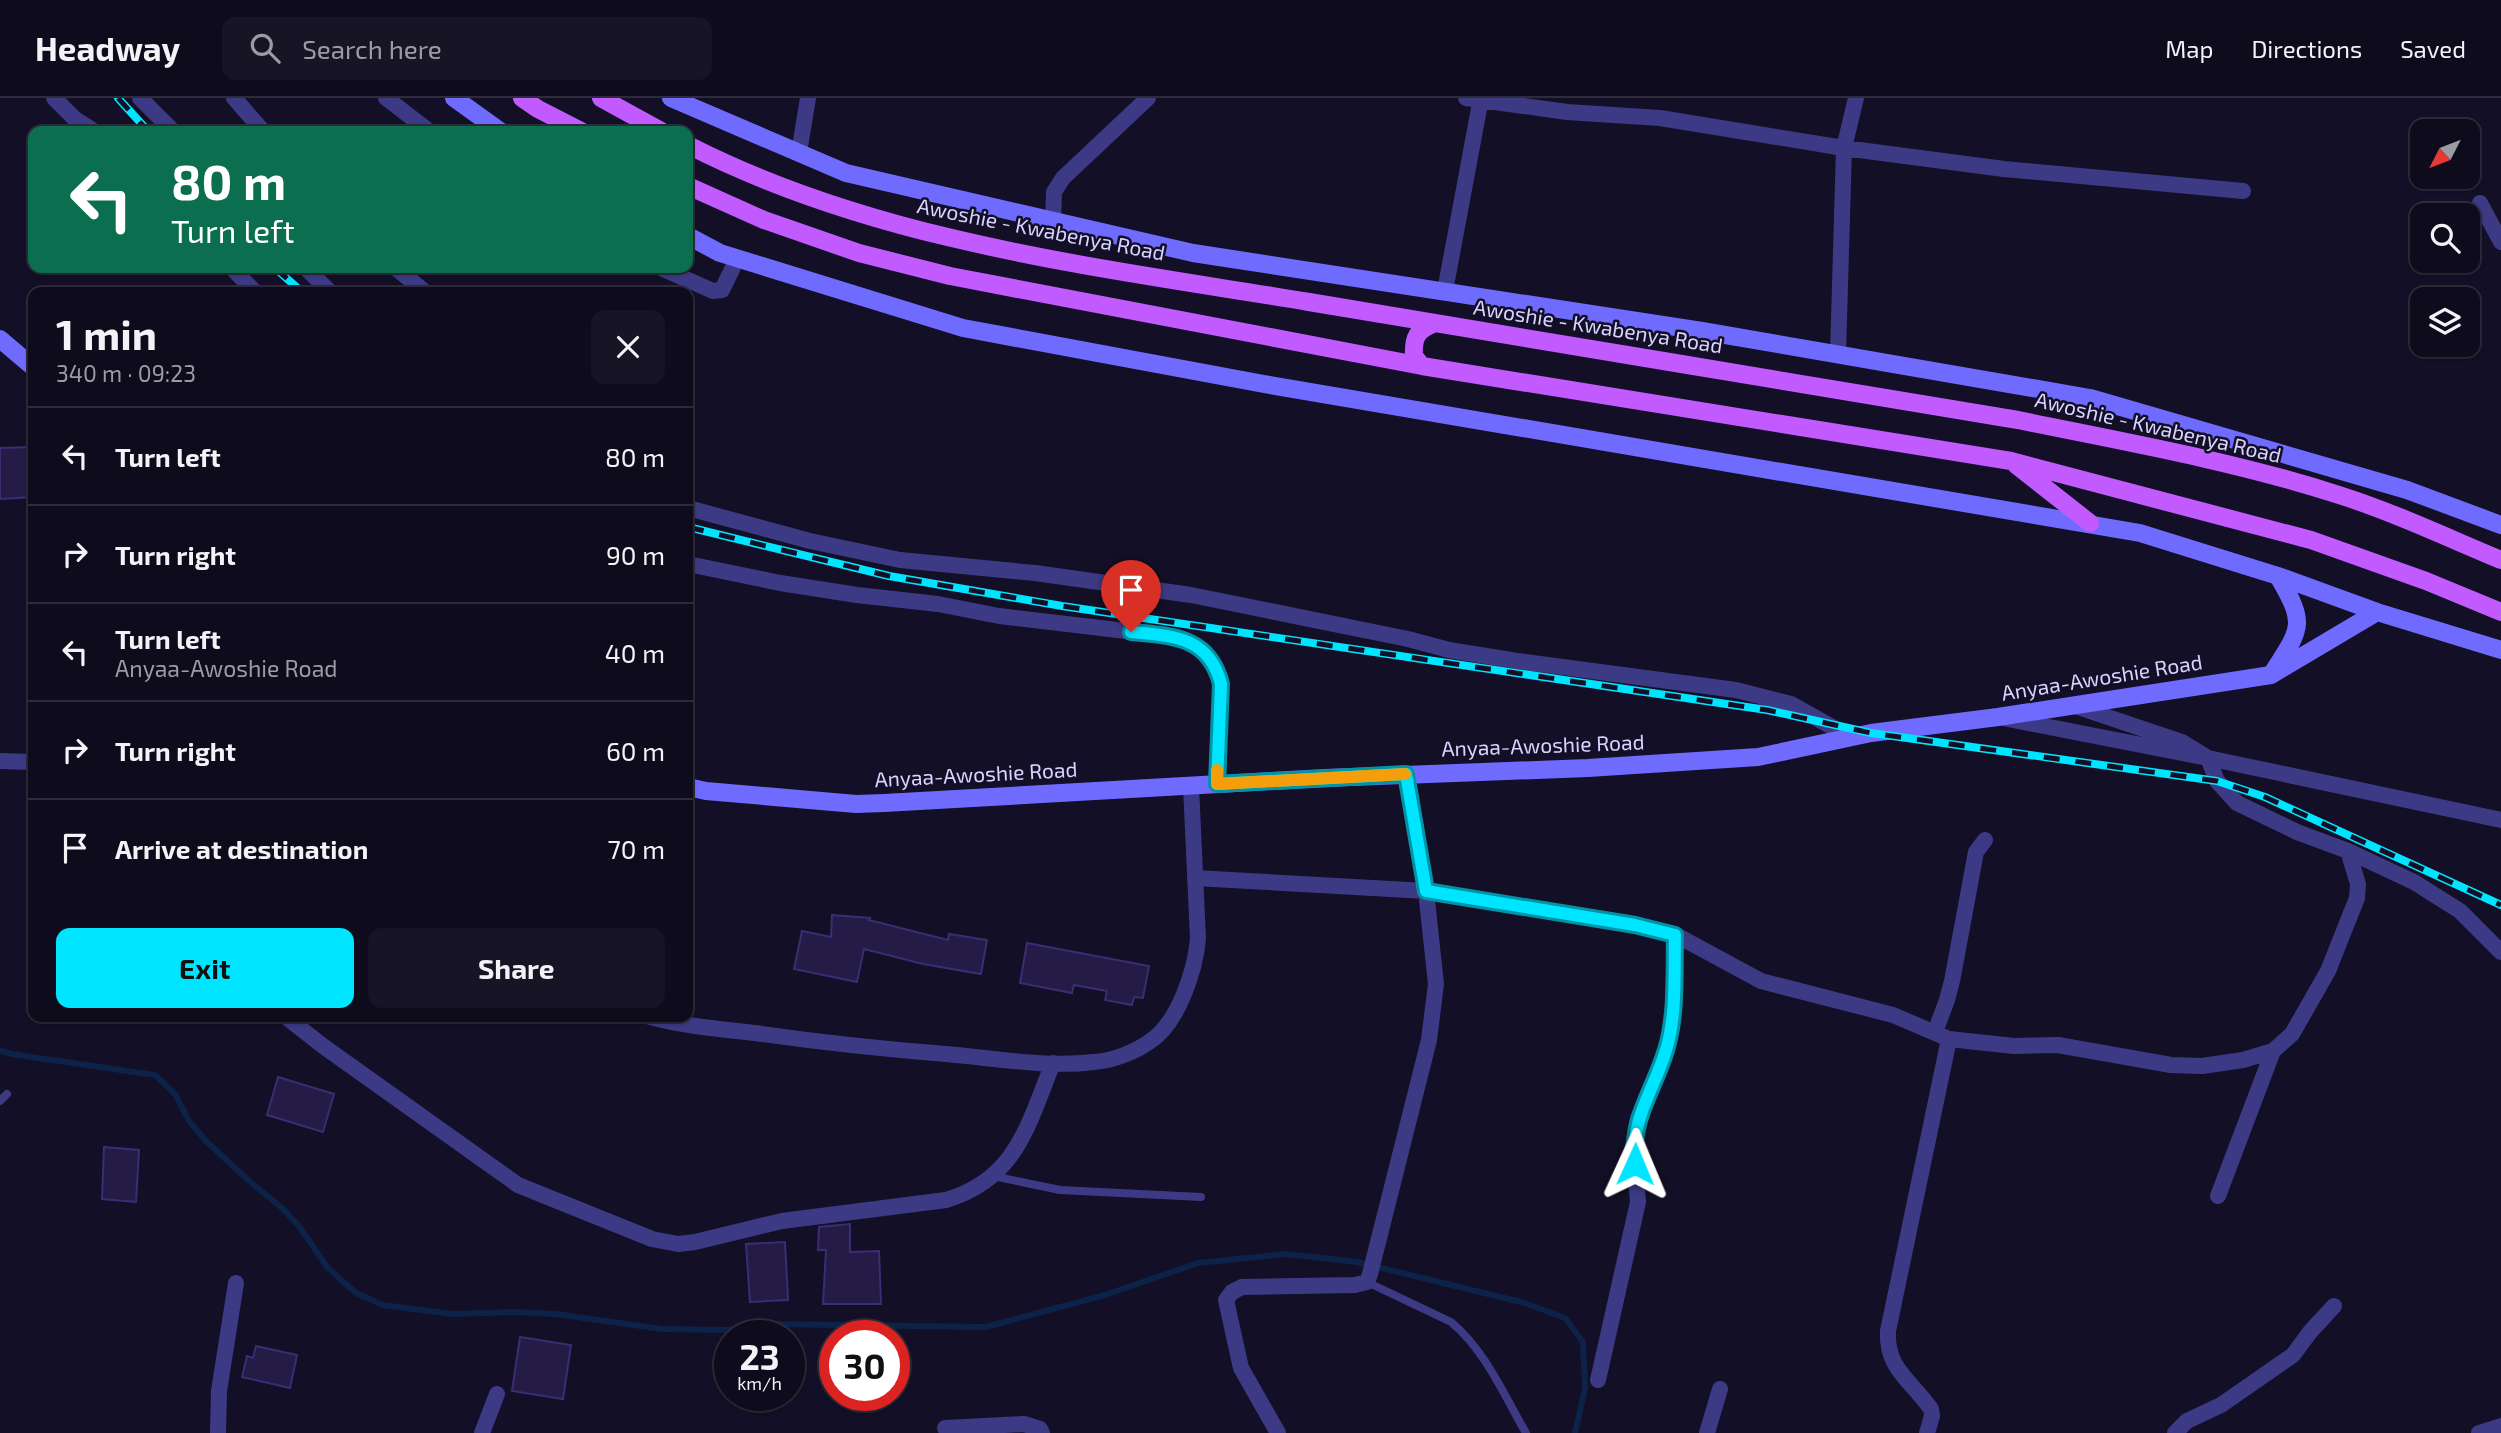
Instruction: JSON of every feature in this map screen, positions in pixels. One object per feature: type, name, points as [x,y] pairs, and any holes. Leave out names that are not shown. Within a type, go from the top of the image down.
[{"type":"main road","points":[[522,98],[571,126]]},
{"type":"main road","points":[[601,98],[652,126]]},
{"type":"main road","name":"Awoshie - Kwabenya Road","points":[[693,147],[777,186],[870,218],[958,240],[1153,276],[2018,420],[2236,467],[2340,495],[2501,560]]},
{"type":"main road","points":[[693,188],[764,220],[859,253],[950,276],[1422,366],[2011,461],[2311,540],[2426,581],[2501,612]]},
{"type":"main road","points":[[1422,366],[1414,356],[1415,336],[1422,328],[1435,323]]},
{"type":"main road","points":[[2011,461],[2090,523]]},
{"type":"street","points":[[54,98],[75,120],[85,126]]},
{"type":"street","points":[[140,98],[168,126]]},
{"type":"street","points":[[234,98],[259,126]]},
{"type":"street","points":[[386,98],[422,126]]},
{"type":"street","points":[[454,98],[493,126]]},
{"type":"street","points":[[671,98],[846,173],[1193,253],[1702,331],[2090,398],[2407,490],[2501,525]]},
{"type":"street","points":[[799,153],[808,98]]},
{"type":"street","points":[[1053,221],[1054,192],[1063,178],[1148,98]]},
{"type":"street","points":[[1838,354],[1844,148],[1856,98]]},
{"type":"street","points":[[1445,291],[1476,99],[1567,112],[1660,118],[1844,148],[2004,169],[2243,191]]},
{"type":"street","points":[[2480,203],[2501,242]]},
{"type":"street","points":[[693,239],[720,254],[963,328],[1264,384],[2140,533],[2501,650]]},
{"type":"street","points":[[672,273],[713,291],[722,290],[737,258]]},
{"type":"street","points":[[237,273],[250,287]]},
{"type":"street","points":[[311,273],[325,287]]},
{"type":"street","points":[[402,273],[419,287]]},
{"type":"street","points":[[0,339],[28,363]]},
{"type":"street","points":[[693,509],[810,541],[900,559],[1035,573],[1191,595],[1462,652],[1737,690],[1791,704],[1850,737]]},
{"type":"street","points":[[693,565],[844,593],[1188,640],[1209,658],[1221,684],[1217,784]]},
{"type":"street","points":[[2271,675],[2298,629],[2295,605],[2278,576]]},
{"type":"street","name":"Anyaa-Awoshie Road","points":[[693,789],[856,804],[1406,774],[1588,768],[1758,757],[1850,737],[2271,675],[2377,612]]},
{"type":"street","points":[[2072,705],[2182,741],[2208,758],[2217,781],[2237,803],[2414,882],[2460,911],[2501,952]]},
{"type":"street","points":[[1998,717],[2501,820]]},
{"type":"street","points":[[0,761],[28,762]]},
{"type":"street","points":[[1278,1433],[1241,1368],[1226,1300],[1232,1292],[1242,1287],[1355,1285],[1368,1278],[1431,1029],[1436,984],[1426,891],[1406,774]]},
{"type":"street","points":[[675,1022],[842,1045],[1053,1063],[1095,1062],[1114,1058],[1150,1042],[1175,1013],[1196,960],[1198,939],[1191,786]]},
{"type":"street","points":[[1927,1433],[1932,1416],[1931,1409],[1892,1359],[1887,1347],[1888,1331],[1947,1000],[1976,852],[1984,840]]},
{"type":"street","points":[[2218,1196],[2273,1051],[2292,1034],[2328,971],[2357,898],[2358,884],[2348,851]]},
{"type":"street","points":[[1195,878],[1426,891],[1635,925],[1675,935],[1761,981],[1893,1015],[1942,1035],[1997,1045],[2058,1045],[2171,1065],[2202,1066],[2273,1051]]},
{"type":"street","points":[[1598,1380],[1638,1202],[1633,1145],[1638,1118],[1666,1051],[1672,1028],[1675,935]]},
{"type":"street","points":[[292,1022],[333,1054],[518,1185],[652,1239],[678,1244],[782,1221],[946,1200],[966,1194],[993,1176],[1019,1146],[1053,1063]]},
{"type":"street","points":[[218,1433],[219,1391],[236,1283]]},
{"type":"street","points":[[2175,1433],[2187,1421],[2221,1405],[2293,1355],[2334,1306]]},
{"type":"street","points":[[1707,1433],[1720,1389]]},
{"type":"street","points":[[482,1433],[496,1394]]},
{"type":"street","points":[[945,1428],[1024,1424],[1040,1429],[1042,1433]]},
{"type":"street","points":[[2479,1433],[2501,1426]]},
{"type":"lane","points":[[993,1176],[1060,1190],[1200,1196]]},
{"type":"lane","points":[[1368,1278],[1451,1322],[1462,1332],[1478,1350],[1526,1433]]},
{"type":"building","points":[[28,447],[28,497],[0,499],[0,448]]},
{"type":"building","points":[[832,915],[870,918],[869,920],[948,940],[949,934],[987,940],[981,974],[923,964],[864,949],[857,982],[794,969],[802,931],[831,937]]},
{"type":"building","points":[[1027,943],[1149,966],[1143,998],[1134,997],[1132,1005],[1105,1000],[1107,991],[1074,985],[1072,993],[1020,983]]},
{"type":"building","points":[[278,1077],[334,1094],[323,1132],[267,1115]]},
{"type":"building","points":[[104,1147],[139,1150],[136,1202],[102,1199]]},
{"type":"building","points":[[850,1224],[850,1252],[879,1251],[881,1304],[823,1304],[826,1250],[818,1250],[819,1227]]},
{"type":"building","points":[[785,1242],[788,1300],[750,1302],[746,1244]]},
{"type":"building","points":[[520,1337],[571,1345],[563,1399],[512,1391]]},
{"type":"building","points":[[256,1346],[297,1355],[290,1388],[242,1377],[247,1356],[253,1358]]},
{"type":"waterway","points":[[0,1050],[11,1054],[155,1075],[175,1094],[189,1121],[207,1142],[299,1226],[327,1267],[356,1293],[383,1305],[452,1314],[556,1314],[662,1329],[726,1330],[767,1324],[986,1327],[1105,1295],[1198,1263],[1286,1254],[1357,1262],[1525,1303],[1565,1318],[1583,1342],[1585,1388],[1575,1433]]},
{"type":"railway","points":[[118,98],[143,126]]},
{"type":"railway","points":[[281,273],[296,287]]},
{"type":"railway","points":[[693,528],[889,576],[1062,606],[1767,710],[1871,733],[2217,781],[2265,797],[2501,905]]},
{"type":"slow traffic","points":[[1217,770],[1217,784],[1405,774]]},
{"type":"route","points":[[1131,632],[1188,640],[1209,658],[1217,671],[1221,684],[1217,784],[1406,774],[1426,891],[1635,925],[1675,935],[1672,1028],[1666,1051],[1638,1118],[1633,1145],[1635,1164]]}]
